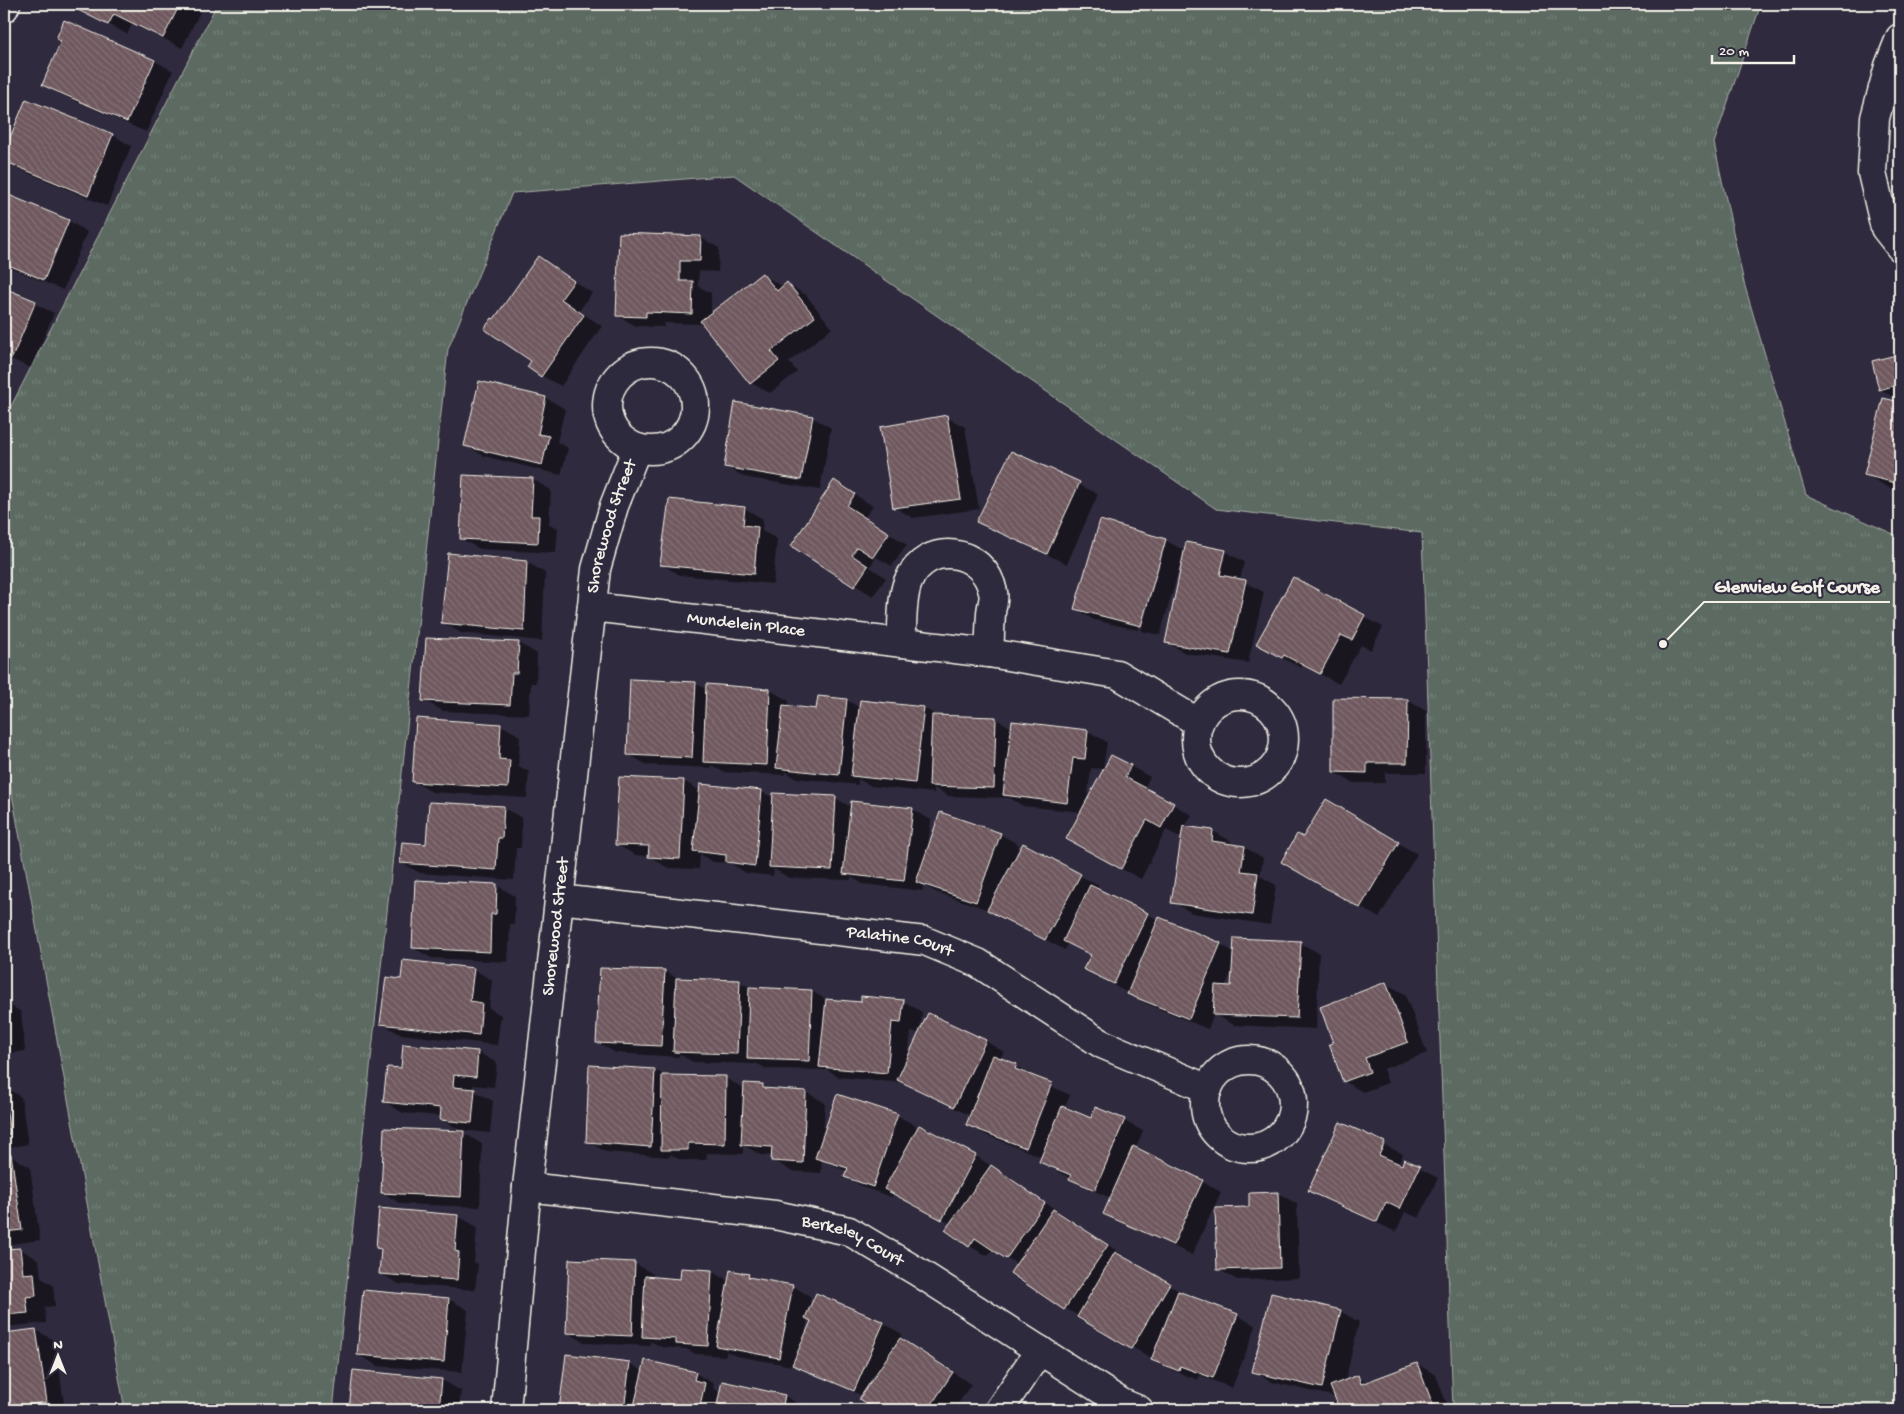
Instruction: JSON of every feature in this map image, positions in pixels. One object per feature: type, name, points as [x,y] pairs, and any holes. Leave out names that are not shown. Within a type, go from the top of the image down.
[{"type":"street","points":[[4,8],[6,4]]},
{"type":"street","points":[[1900,38],[1889,66],[1875,118],[1872,173],[1884,228],[1900,247]]},
{"type":"street","name":"Shorewood Street","points":[[506,1410],[527,1187],[596,569],[614,506],[637,448]]},
{"type":"street","points":[[901,643],[908,582],[919,565],[936,555],[955,554],[974,560],[988,575],[994,593],[989,653]]},
{"type":"street","name":"Mundelein Place","points":[[592,607],[989,653],[1117,674],[1199,723]]},
{"type":"street","name":"Palatine Court","points":[[559,899],[925,941],[978,963],[1102,1044],[1208,1089]]},
{"type":"street","name":"Berkeley Court","points":[[527,1187],[774,1215],[849,1231],[918,1272],[1122,1403],[1139,1410]]},
{"type":"street","points":[[999,1410],[1040,1350]]},
{"type":"green space","points":[[217,4],[1761,4],[1714,143],[1744,283],[1806,495],[1900,537],[1900,1410],[1453,1410],[1422,533],[1216,509],[734,175],[512,193],[448,349],[333,1410],[125,1410],[4,751],[4,420]]},
{"type":"building","points":[[78,4],[180,4],[163,38],[114,14],[108,25],[76,9]]},
{"type":"building","points":[[64,20],[155,60],[127,122],[42,85],[61,41],[56,39]]},
{"type":"building","points":[[26,99],[113,134],[88,196],[4,161],[4,152]]},
{"type":"building","points":[[4,193],[69,220],[44,280],[4,263]]},
{"type":"building","points":[[619,233],[701,236],[700,261],[680,261],[680,281],[693,281],[692,314],[646,312],[646,317],[616,316]]},
{"type":"building","points":[[538,256],[574,281],[561,299],[584,315],[541,377],[527,367],[531,361],[484,329],[492,318],[494,319]]},
{"type":"building","points":[[762,273],[777,291],[787,282],[815,317],[771,351],[779,361],[750,384],[700,321]]},
{"type":"building","points":[[4,288],[36,301],[12,358],[4,355]]},
{"type":"building","points":[[1900,354],[1900,384],[1879,390],[1872,361]]},
{"type":"building","points":[[479,381],[546,397],[538,434],[549,436],[542,465],[464,446]]},
{"type":"building","points":[[1883,398],[1900,402],[1900,484],[1864,475]]},
{"type":"building","points":[[735,402],[813,416],[801,480],[724,467]]},
{"type":"building","points":[[947,415],[961,499],[893,508],[880,427]]},
{"type":"building","points":[[1011,451],[1080,482],[1047,554],[976,522]]},
{"type":"building","points":[[463,475],[533,478],[531,516],[539,516],[538,543],[460,539]]},
{"type":"building","points":[[834,480],[855,494],[847,506],[889,533],[873,557],[857,547],[852,555],[868,566],[854,587],[791,546]]},
{"type":"building","points":[[669,499],[745,507],[743,525],[758,527],[754,574],[660,565]]},
{"type":"building","points":[[1100,520],[1166,539],[1141,626],[1074,609]]},
{"type":"building","points":[[1186,542],[1226,550],[1220,575],[1246,580],[1230,654],[1165,643]]},
{"type":"building","points":[[448,553],[527,561],[524,631],[441,623]]},
{"type":"building","points":[[1293,577],[1365,615],[1352,640],[1341,635],[1320,674],[1284,655],[1282,658],[1256,644]]},
{"type":"building","points":[[426,638],[519,642],[517,673],[512,673],[510,705],[422,701]]},
{"type":"building","points":[[630,679],[696,682],[692,758],[627,755]]},
{"type":"building","points":[[706,684],[770,689],[767,765],[703,762]]},
{"type":"building","points":[[818,696],[847,699],[839,775],[776,768],[783,705],[816,709]]},
{"type":"building","points":[[1333,698],[1408,699],[1407,763],[1367,763],[1367,773],[1333,772]]},
{"type":"building","points":[[860,700],[924,707],[915,783],[851,776]]},
{"type":"building","points":[[932,715],[996,717],[994,788],[929,786]]},
{"type":"building","points":[[416,718],[501,724],[499,759],[510,760],[508,788],[412,782]]},
{"type":"building","points":[[1012,721],[1088,730],[1085,759],[1073,758],[1067,803],[1003,795]]},
{"type":"building","points":[[1111,755],[1131,765],[1125,777],[1174,803],[1161,828],[1147,820],[1121,869],[1066,839]]},
{"type":"building","points":[[619,777],[684,780],[680,859],[648,857],[649,846],[615,845]]},
{"type":"building","points":[[700,784],[762,790],[755,866],[726,862],[726,855],[693,851]]},
{"type":"building","points":[[773,793],[836,796],[832,870],[769,867]]},
{"type":"building","points":[[1326,799],[1399,842],[1360,908],[1281,862],[1297,834],[1303,837]]},
{"type":"building","points":[[851,801],[913,808],[904,881],[843,874]]},
{"type":"building","points":[[429,802],[504,806],[502,838],[498,838],[496,870],[400,863],[402,842],[426,844]]},
{"type":"building","points":[[940,812],[1001,833],[976,902],[916,882]]},
{"type":"building","points":[[1183,826],[1213,830],[1212,841],[1245,846],[1241,871],[1258,873],[1252,915],[1171,903]]},
{"type":"building","points":[[1023,843],[1081,874],[1045,940],[987,910]]},
{"type":"building","points":[[415,880],[497,884],[496,914],[491,914],[490,952],[412,948]]},
{"type":"building","points":[[1090,885],[1148,913],[1114,984],[1083,969],[1091,955],[1063,941]]},
{"type":"building","points":[[1159,917],[1221,943],[1189,1019],[1127,994]]},
{"type":"building","points":[[1234,938],[1301,941],[1297,1018],[1213,1015],[1215,985],[1231,986]]},
{"type":"building","points":[[403,960],[474,968],[470,1001],[482,1003],[479,1035],[380,1024],[386,977],[401,979]]},
{"type":"building","points":[[600,968],[665,970],[661,1046],[596,1043]]},
{"type":"building","points":[[676,978],[740,980],[737,1054],[673,1052]]},
{"type":"building","points":[[1386,982],[1408,1042],[1365,1058],[1370,1072],[1343,1082],[1329,1044],[1333,1043],[1320,1007]]},
{"type":"building","points":[[749,987],[812,990],[809,1061],[747,1059]]},
{"type":"building","points":[[861,996],[904,1000],[901,1023],[892,1022],[887,1073],[819,1067],[826,999],[861,1002]]},
{"type":"building","points":[[4,1013],[7,1041],[4,1041]]},
{"type":"building","points":[[928,1013],[986,1040],[954,1107],[897,1080]]},
{"type":"building","points":[[403,1044],[478,1051],[476,1077],[454,1075],[453,1087],[475,1089],[472,1123],[440,1120],[441,1108],[383,1102],[387,1067],[401,1068]]},
{"type":"building","points":[[993,1055],[1017,1064],[1015,1069],[1052,1083],[1026,1148],[966,1125]]},
{"type":"building","points":[[589,1065],[655,1069],[651,1147],[586,1142]]},
{"type":"building","points":[[662,1075],[726,1076],[725,1144],[688,1143],[688,1150],[661,1150]]},
{"type":"building","points":[[744,1083],[763,1084],[763,1088],[806,1091],[803,1163],[771,1161],[772,1147],[741,1145]]},
{"type":"building","points":[[4,1093],[10,1134],[4,1135]]},
{"type":"building","points":[[837,1094],[898,1114],[873,1187],[844,1177],[848,1168],[815,1158]]},
{"type":"building","points":[[1062,1106],[1091,1118],[1095,1107],[1125,1119],[1095,1190],[1069,1179],[1071,1175],[1039,1162]]},
{"type":"building","points":[[1340,1122],[1385,1142],[1379,1155],[1402,1165],[1404,1159],[1420,1166],[1400,1209],[1386,1202],[1377,1222],[1308,1191]]},
{"type":"building","points":[[919,1125],[976,1155],[942,1220],[884,1189]]},
{"type":"building","points":[[384,1128],[464,1131],[461,1197],[381,1193]]},
{"type":"building","points":[[1133,1146],[1203,1180],[1173,1245],[1103,1214]]},
{"type":"building","points":[[11,1154],[22,1230],[4,1232],[4,1155]]},
{"type":"building","points":[[991,1165],[1045,1203],[1006,1259],[975,1238],[969,1247],[945,1230]]},
{"type":"building","points":[[1278,1192],[1280,1268],[1217,1270],[1215,1208],[1249,1207],[1249,1193]]},
{"type":"building","points":[[379,1208],[458,1215],[455,1251],[459,1252],[457,1280],[379,1274],[381,1249],[376,1248]]},
{"type":"building","points":[[1053,1209],[1108,1245],[1064,1310],[1010,1273]]},
{"type":"building","points":[[20,1248],[23,1274],[34,1273],[36,1296],[26,1297],[28,1313],[4,1315],[4,1249]]},
{"type":"building","points":[[1115,1252],[1170,1283],[1131,1349],[1077,1317]]},
{"type":"building","points":[[569,1259],[635,1262],[632,1336],[566,1333]]},
{"type":"building","points":[[681,1268],[712,1270],[708,1346],[676,1344],[676,1339],[642,1337],[645,1276],[680,1279]]},
{"type":"building","points":[[730,1270],[749,1274],[748,1277],[793,1285],[779,1358],[716,1346]]},
{"type":"building","points":[[363,1290],[449,1298],[444,1362],[357,1355]]},
{"type":"building","points":[[1178,1291],[1238,1314],[1213,1378],[1180,1366],[1179,1371],[1151,1360]]},
{"type":"building","points":[[816,1293],[884,1322],[854,1391],[792,1365],[811,1321],[805,1318]]},
{"type":"building","points":[[1271,1293],[1341,1310],[1322,1388],[1252,1372]]},
{"type":"building","points":[[36,1329],[47,1402],[4,1408],[4,1333]]},
{"type":"building","points":[[900,1338],[953,1372],[928,1410],[876,1410],[859,1399]]},
{"type":"building","points":[[566,1354],[630,1362],[624,1410],[559,1410]]},
{"type":"building","points":[[645,1360],[696,1372],[694,1380],[705,1383],[699,1410],[633,1410]]},
{"type":"building","points":[[1417,1363],[1435,1410],[1340,1410],[1330,1386],[1358,1375],[1361,1384]]},
{"type":"building","points":[[353,1370],[442,1379],[439,1410],[349,1410]]},
{"type":"building","points":[[722,1381],[785,1395],[782,1410],[716,1410]]},
{"type":"building","points":[[806,1405],[821,1410],[804,1410]]},
{"type":"place","name":"Glenview Golf Course","points":[[1663,644]]}]
